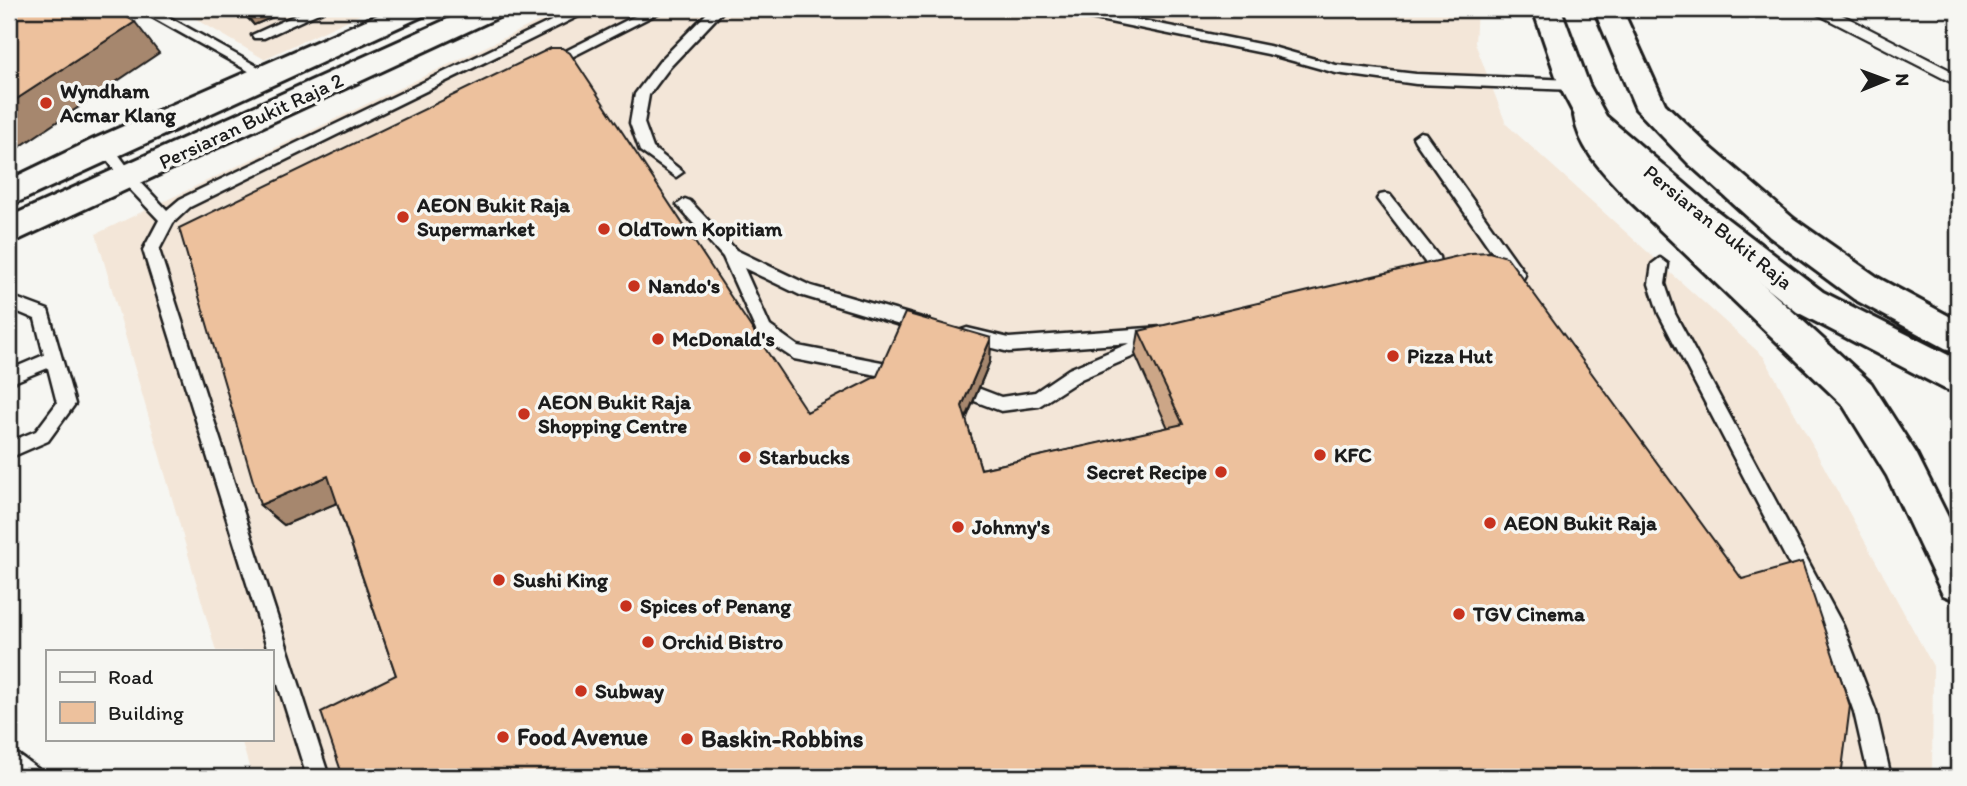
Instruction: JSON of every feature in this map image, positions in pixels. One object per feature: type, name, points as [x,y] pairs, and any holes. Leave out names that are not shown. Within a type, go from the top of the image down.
[{"type":"main road","name":"Persiaran Bukit Raja 2","points":[[9,194],[105,147],[415,9]]},
{"type":"main road","name":"Persiaran Bukit Raja 2","points":[[9,231],[492,9]]},
{"type":"main road","name":"Persiaran Bukit Raja","points":[[1547,9],[1582,100],[1701,217],[1810,302],[1958,378]]},
{"type":"main road","name":"Persiaran Bukit Raja","points":[[1608,9],[1652,109],[1699,155],[1782,228],[1856,281],[1958,338]]},
{"type":"main road","points":[[1582,100],[1590,128],[1608,155],[1640,191],[1857,394],[1902,465],[1958,580]]},
{"type":"lane","points":[[145,9],[265,75]]},
{"type":"lane","points":[[260,35],[320,9]]},
{"type":"lane","points":[[537,69],[659,9]]},
{"type":"lane","points":[[677,172],[647,151],[637,123],[642,94],[665,64],[718,9]]},
{"type":"lane","points":[[1065,9],[1269,50],[1336,69],[1582,100]]},
{"type":"lane","points":[[318,777],[151,250],[167,219],[185,203],[574,11]]},
{"type":"lane","points":[[1420,137],[1525,285]]},
{"type":"lane","points":[[105,147],[128,177],[167,219]]},
{"type":"lane","points":[[1385,199],[1433,261],[1433,271],[1406,279]]},
{"type":"lane","points":[[685,205],[730,254],[764,330],[794,352],[892,371]]},
{"type":"lane","points":[[730,254],[806,291],[940,329],[1009,345],[1175,332],[1075,374],[1039,399],[1002,404],[975,394]]},
{"type":"lane","points":[[1660,264],[1657,284],[1667,314],[1836,633],[1866,712],[1880,777]]},
{"type":"lane","points":[[9,307],[16,304],[42,315],[66,404],[43,436],[9,450]]},
{"type":"lane","points":[[9,377],[53,359]]},
{"type":"lane","points":[[9,759],[30,777]]},
{"type":"shaded area","points":[[179,9],[372,9],[264,59]]},
{"type":"shaded area","points":[[564,9],[1477,9],[1475,43],[1506,124],[1764,357],[1933,666],[1932,777],[252,777],[241,740],[273,740],[273,650],[216,650],[96,234]]},
{"type":"building","points":[[9,9],[114,9],[135,22],[9,104]]},
{"type":"building","name":"AEON Bukit Raja Shopping Centre","points":[[551,48],[562,48],[570,53],[807,412],[877,376],[905,313],[991,338],[962,406],[981,469],[1183,424],[1139,331],[1471,253],[1489,252],[1507,257],[1742,579],[1802,562],[1850,706],[1841,777],[343,777],[321,712],[396,675],[328,476],[260,505],[179,228]]},
{"type":"tram line","points":[[1805,9],[1958,87]]},
{"type":"tram line","points":[[1833,9],[1958,73]]},
{"type":"place","name":"Wyndham Acmar Klang","points":[[46,103]]},
{"type":"place","name":"AEON Bukit Raja Supermarket","points":[[403,217]]},
{"type":"place","name":"OldTown Kopitiam","points":[[604,229]]},
{"type":"place","name":"Nando's","points":[[634,286]]},
{"type":"place","name":"McDonald's","points":[[658,339]]},
{"type":"place","name":"Pizza Hut","points":[[1393,356]]},
{"type":"place","name":"AEON Bukit Raja Shopping Centre","points":[[524,414]]},
{"type":"place","name":"KFC","points":[[1320,455]]},
{"type":"place","name":"Starbucks","points":[[745,457]]},
{"type":"place","name":"Secret Recipe","points":[[1221,472]]},
{"type":"place","name":"AEON Bukit Raja","points":[[1490,523]]},
{"type":"place","name":"Johnny's","points":[[958,527]]},
{"type":"place","name":"Sushi King","points":[[499,580]]},
{"type":"place","name":"Spices of Penang","points":[[626,606]]},
{"type":"place","name":"TGV Cinema","points":[[1459,614]]},
{"type":"place","name":"Orchid Bistro","points":[[648,642]]},
{"type":"place","name":"Subway","points":[[581,691]]},
{"type":"place","name":"Food Avenue","points":[[503,737]]},
{"type":"place","name":"Baskin-Robbins","points":[[687,739]]}]
